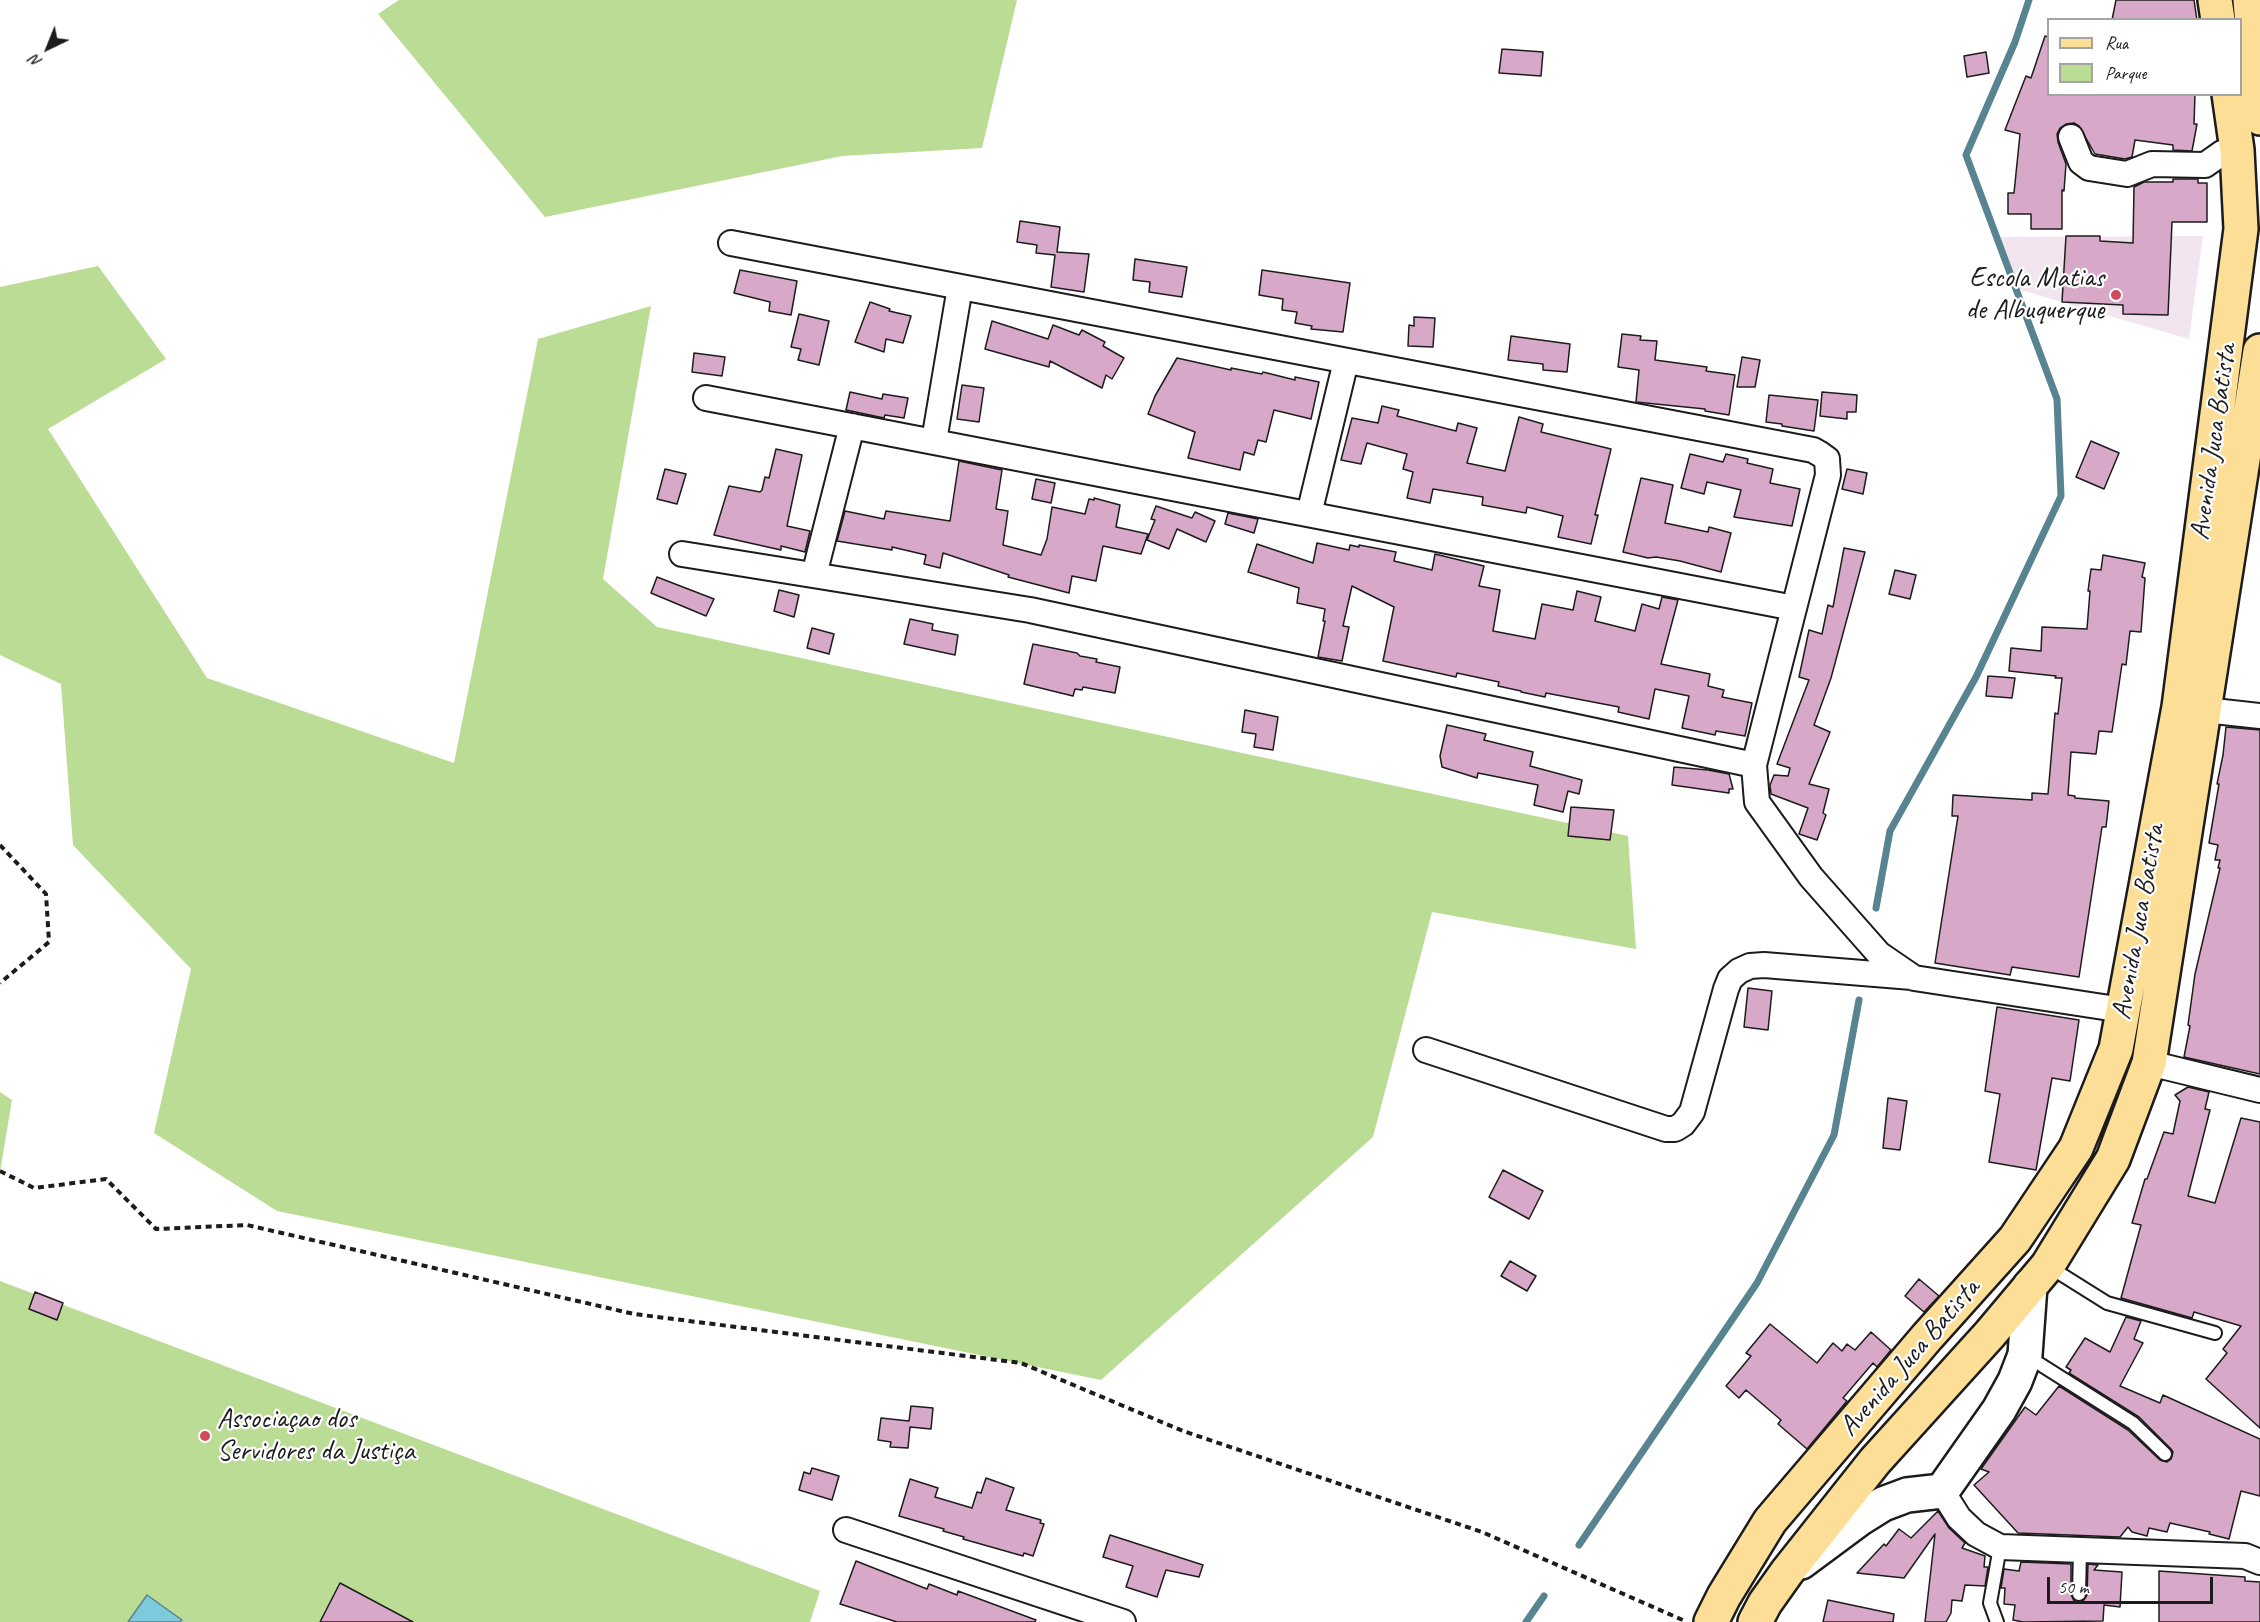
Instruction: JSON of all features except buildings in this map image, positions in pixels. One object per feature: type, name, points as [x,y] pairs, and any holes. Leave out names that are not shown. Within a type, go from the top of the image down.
[{"type":"main road","points":[[2215,0],[2218,18]]},
{"type":"main road","points":[[2250,0],[2260,118]]},
{"type":"main road","name":"Avenida Juca Batista","points":[[1711,1622],[1724,1596],[1770,1521],[2015,1239],[2076,1148],[2116,1050],[2179,707],[2241,229],[2237,150],[2229,96]]},
{"type":"main road","name":"Avenida Juca Batista","points":[[1755,1622],[1786,1572],[1875,1461],[1990,1334],[2039,1276],[2114,1159],[2149,1063],[2260,351]]},
{"type":"main road","points":[[1928,1337],[1976,1332],[1990,1334]]},
{"type":"main road","points":[[1770,1521],[1767,1545],[1770,1555],[1786,1572]]},
{"type":"street","points":[[2071,137],[2081,162],[2089,168],[2127,174],[2152,164],[2205,165],[2222,153],[2237,150]]},
{"type":"street","points":[[731,243],[1813,450],[1820,454],[1827,459],[1828,475],[1754,765],[1757,802],[1811,877],[1879,954],[1914,978]]},
{"type":"street","points":[[934,441],[960,287]]},
{"type":"street","points":[[1309,514],[1346,361]]},
{"type":"street","points":[[706,398],[1794,608]]},
{"type":"street","points":[[814,575],[852,426]]},
{"type":"street","points":[[682,554],[1030,610],[1754,765]]},
{"type":"street","points":[[2205,711],[2260,717]]},
{"type":"street","points":[[1426,1050],[1666,1129],[1675,1129],[1683,1124],[1692,1112],[1730,979],[1738,970],[1750,966],[1764,965],[1914,978],[2123,1010]]},
{"type":"street","points":[[2149,1063],[2260,1090]]},
{"type":"street","points":[[1786,1572],[1883,1504],[1907,1495],[1942,1491],[1999,1410],[2020,1368],[2039,1276]]},
{"type":"street","points":[[1990,1334],[2008,1346],[2020,1368]]},
{"type":"street","points":[[1942,1491],[1959,1518],[1976,1534],[2000,1547],[2245,1556],[2260,1562]]},
{"type":"street","points":[[846,1530],[1123,1622]]},
{"type":"lane","points":[[2039,1276],[2107,1303],[2215,1333]]},
{"type":"lane","points":[[2020,1368],[2133,1423],[2165,1454]]},
{"type":"lane","points":[[1996,1622],[1990,1603],[2000,1547]]},
{"type":"lane","points":[[2079,1594],[2080,1551]]},
{"type":"path","points":[[0,845],[46,894],[49,942],[0,983]]},
{"type":"path","points":[[0,1171],[34,1188],[106,1179],[156,1229],[247,1225],[634,1314],[1021,1363],[1183,1431],[1482,1532],[1688,1622]]},
{"type":"shaded area","name":"Escola Matias de Albuquerque","points":[[2203,236],[2189,339],[2014,288],[2000,237]]},
{"type":"green space","points":[[399,0],[1017,0],[982,148],[842,156],[545,217],[378,14]]},
{"type":"green space","points":[[98,266],[166,359],[48,429],[207,678],[454,763],[538,339],[651,306],[603,579],[657,627],[1628,836],[1636,949],[1432,912],[1373,1137],[1101,1380],[277,1211],[154,1133],[191,969],[73,845],[61,684],[0,655],[0,287]]},
{"type":"green space","points":[[0,1092],[12,1100],[0,1172]]},
{"type":"green space","name":"Associaçao dos Servidores da Justiça","points":[[0,1281],[820,1591],[810,1622],[0,1622]]},
{"type":"water","points":[[147,1595],[182,1620],[180,1622],[128,1622]]},
{"type":"waterway","points":[[1876,908],[1890,831],[1976,677],[2061,496],[2057,399],[1966,155],[2015,42],[2029,0]]},
{"type":"waterway","points":[[1579,1545],[1757,1283],[1834,1135],[1859,1000]]},
{"type":"waterway","points":[[1526,1622],[1544,1596]]},
{"type":"place","name":"Escola Matias de Albuquerque","points":[[2116,295]]},
{"type":"place","name":"Associaçao dos Servidores da Justiça","points":[[205,1436]]}]
